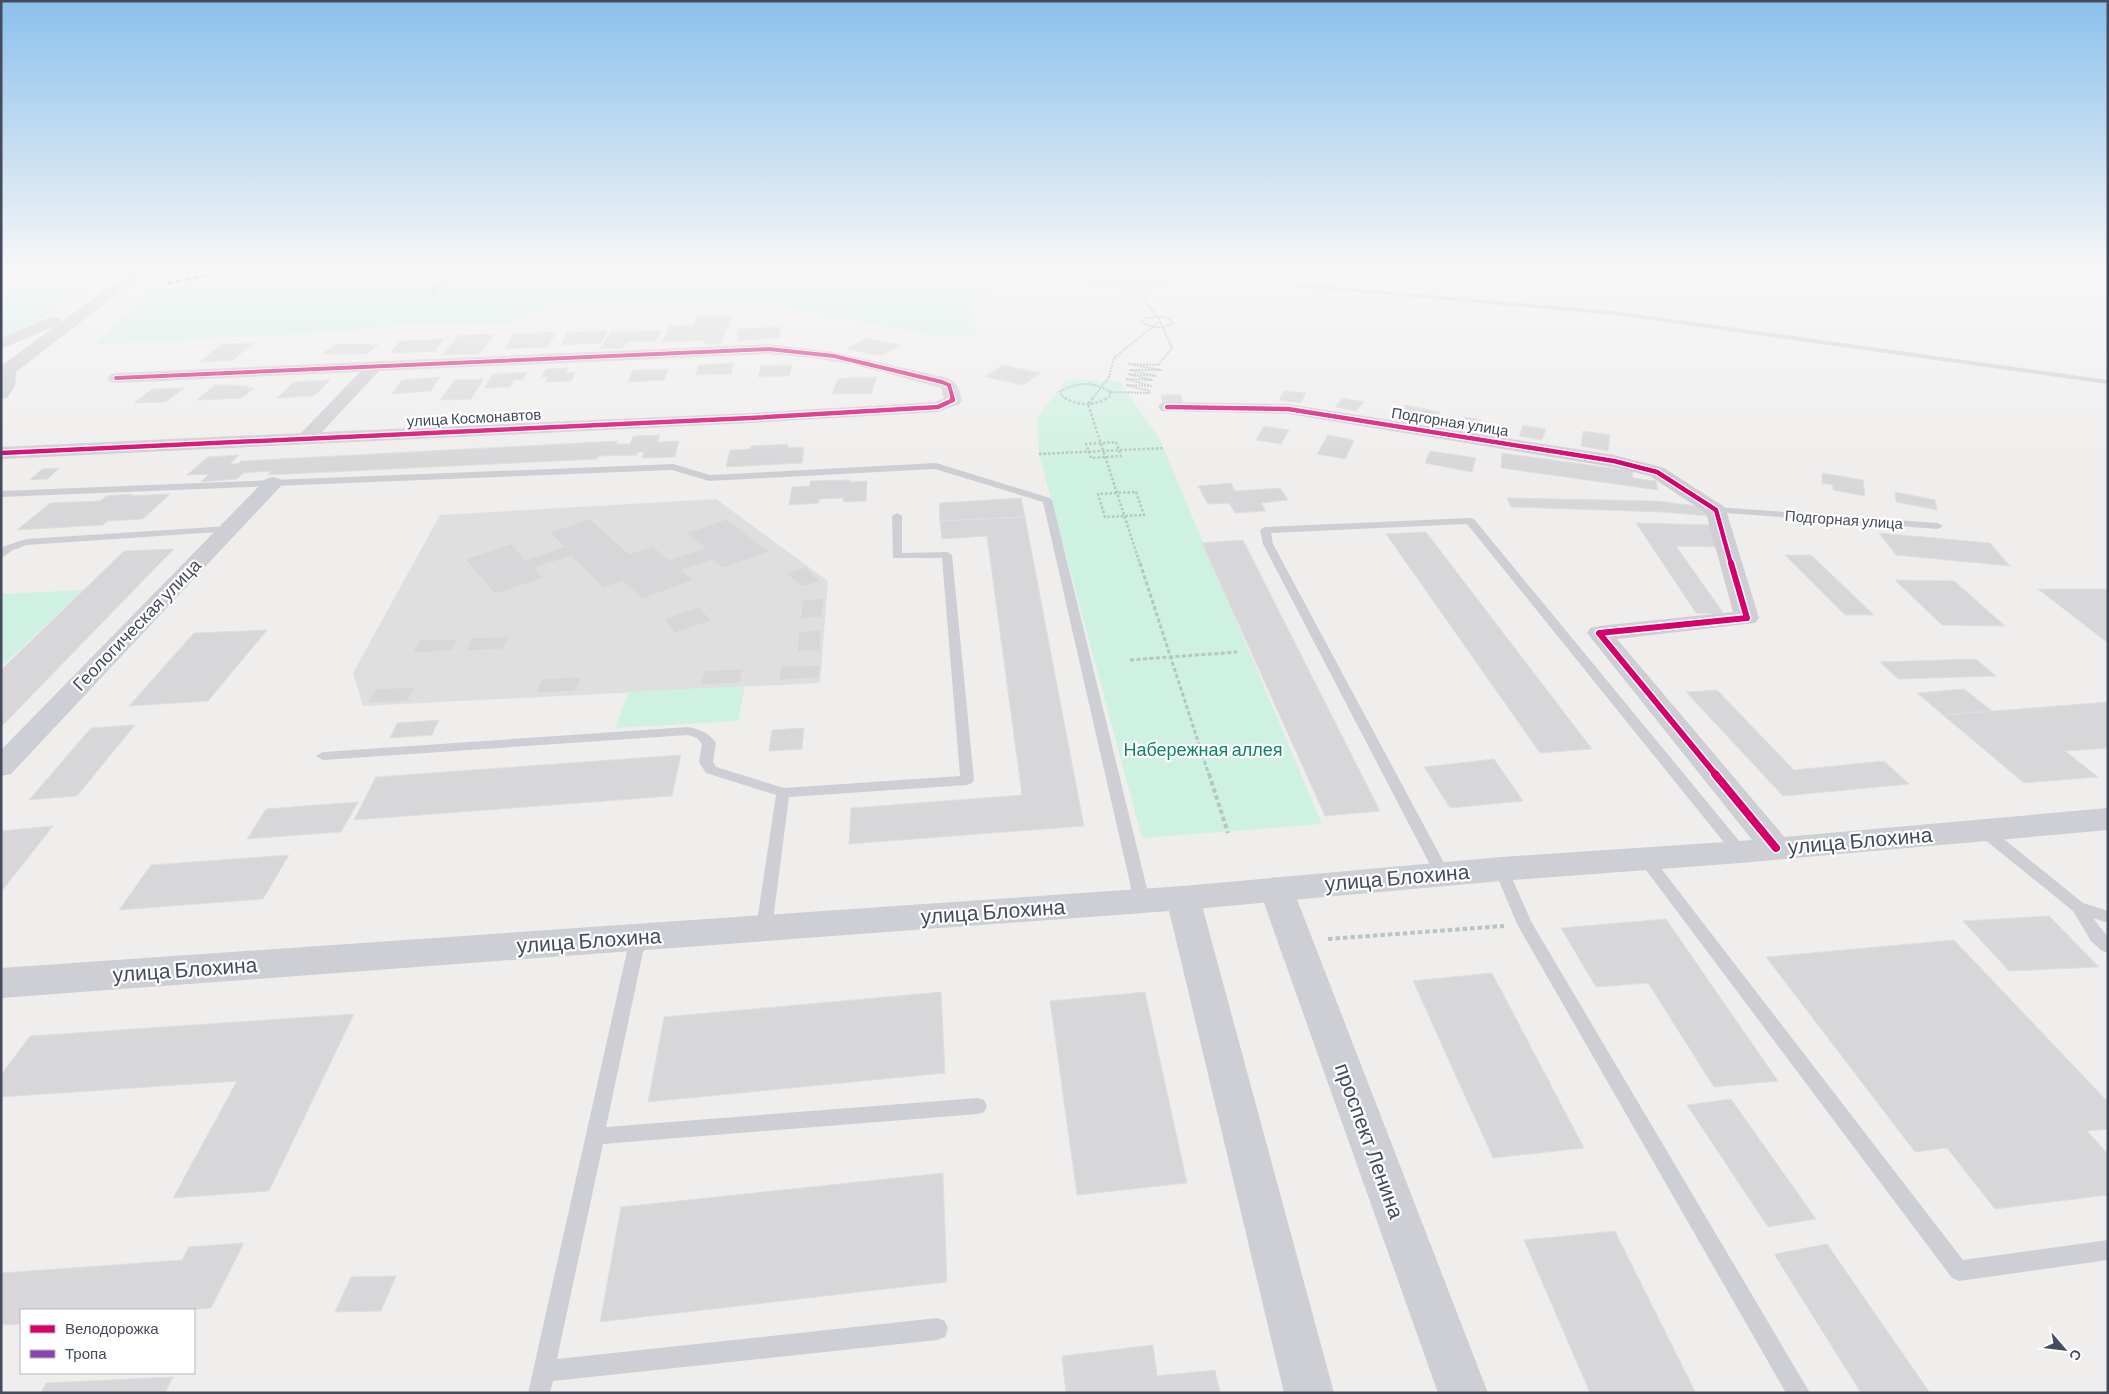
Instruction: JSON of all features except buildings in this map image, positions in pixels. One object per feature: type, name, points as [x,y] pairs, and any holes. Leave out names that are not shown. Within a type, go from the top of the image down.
[{"type":"main road","points":[[1,344],[22,335]]},
{"type":"main road","points":[[1,394],[6,386],[3,367],[49,335]]},
{"type":"main road","name":"улица Блохина","points":[[2,984],[1183,898],[1442,874],[1740,852],[2108,819]]},
{"type":"street","name":"улица Космонавтов","points":[[1,452],[750,418],[938,407],[953,400],[949,385],[898,370],[788,350],[374,366]]},
{"type":"street","points":[[116,378],[374,366]]},
{"type":"street","points":[[306,439],[374,366]]},
{"type":"street","name":"Подгорная улица","points":[[1167,407],[1288,409],[1614,461],[1657,472],[1716,510]]},
{"type":"street","name":"Геологическая улица","points":[[1,767],[273,483]]},
{"type":"street","points":[[1716,510],[1747,618],[1599,633],[1776,848]]},
{"type":"street","name":"проспект Ленина","points":[[1276,889],[1463,1393]]},
{"type":"street","points":[[1183,898],[1309,1393]]},
{"type":"lane","points":[[1772,335],[2108,382]]},
{"type":"lane","points":[[1,494],[673,467],[709,478],[936,466],[1047,500],[1142,901]]},
{"type":"lane","name":"Подгорная улица","points":[[1716,510],[1938,526]]},
{"type":"lane","points":[[323,756],[688,731],[702,735],[709,743],[706,762],[711,770],[783,793],[967,780],[947,555],[897,556],[897,516]]},
{"type":"lane","points":[[1442,874],[1268,544],[1265,530],[1470,521],[1740,852]]},
{"type":"lane","points":[[1,555],[9,548],[26,542],[229,529]]},
{"type":"lane","points":[[764,928],[783,793]]},
{"type":"lane","points":[[1984,831],[2078,907],[2108,918]]},
{"type":"lane","points":[[1645,858],[1959,1272],[2108,1250]]},
{"type":"lane","points":[[1501,869],[1525,924],[1799,1393]]},
{"type":"lane","points":[[2078,907],[2097,937],[2108,947]]},
{"type":"lane","points":[[539,1393],[638,938]]},
{"type":"lane","points":[[596,1136],[978,1106]]},
{"type":"lane","points":[[544,1371],[937,1330]]},
{"type":"path","points":[[1088,404],[1109,378],[1114,358],[1142,335]]},
{"type":"path","points":[[1110,392],[1110,396],[1106,399],[1088,404],[1067,400],[1060,393],[1065,388],[1076,384],[1102,386],[1110,392],[1149,393],[1150,391],[1126,385],[1150,386],[1126,379],[1152,380],[1128,374],[1156,376],[1130,370],[1161,370],[1129,364],[1158,366],[1172,348],[1166,335]]},
{"type":"path","points":[[1088,404],[1228,833]]},
{"type":"path","points":[[1116,442],[1121,456],[1091,458],[1086,444],[1101,443],[1116,442]]},
{"type":"path","points":[[1039,454],[1164,448]]},
{"type":"path","points":[[1136,492],[1144,515],[1105,517],[1098,494],[1118,493],[1136,492]]},
{"type":"path","points":[[1130,660],[1237,652]]},
{"type":"path","points":[[1295,941],[1525,924]]},
{"type":"shaded area","points":[[716,499],[828,581],[820,683],[363,706],[353,673],[440,515]]},
{"type":"green space","points":[[104,335],[273,335],[95,344]]},
{"type":"green space","points":[[931,335],[965,335],[942,337]]},
{"type":"green space","name":"Набережная аллея","points":[[1066,379],[1119,381],[1159,438],[1322,824],[1142,838],[1039,454],[1037,419]]},
{"type":"green space","points":[[83,590],[1,667],[1,594]]},
{"type":"green space","points":[[745,686],[738,721],[616,728],[628,692]]},
{"type":"cycle path","points":[[1,453],[750,418],[938,407],[953,400],[949,385],[942,382],[878,365],[834,356],[769,349],[116,378]]},
{"type":"cycle path","points":[[1167,407],[1288,409],[1614,461],[1657,472],[1716,510],[1747,618],[1599,633],[1776,848]]}]
